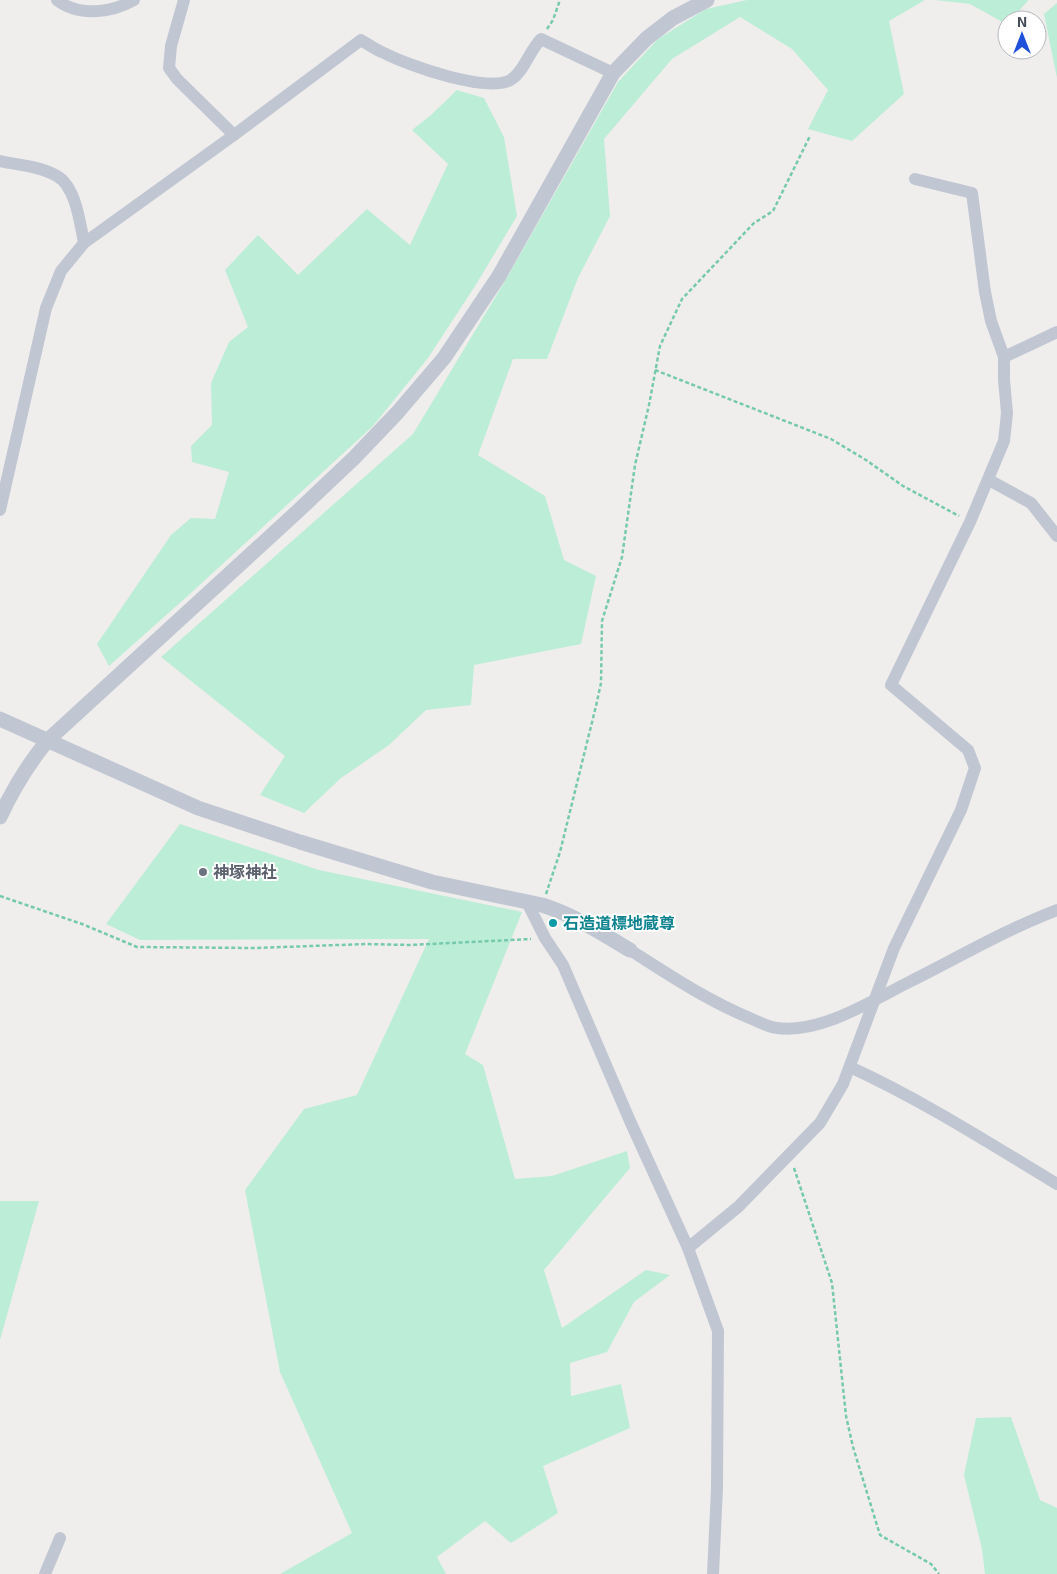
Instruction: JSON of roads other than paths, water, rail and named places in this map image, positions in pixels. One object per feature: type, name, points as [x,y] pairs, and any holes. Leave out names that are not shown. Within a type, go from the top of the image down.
[{"type":"street","points":[[57,0],[86,12],[116,8],[134,0]]},
{"type":"street","points":[[184,0],[171,46],[169,68],[177,79],[234,135]]},
{"type":"street","points":[[0,817],[15,786],[48,740],[291,518],[397,414],[444,358],[499,276],[612,73],[647,38],[673,18],[707,0]]},
{"type":"street","points":[[0,510],[46,308],[61,271],[84,243],[234,135],[361,40],[384,54],[414,66],[452,77],[500,85],[512,80],[541,39],[612,73]]},
{"type":"street","points":[[0,161],[37,168],[57,176],[66,184],[75,202],[84,243]]},
{"type":"street","points":[[688,1248],[738,1207],[820,1123],[843,1084],[894,948],[961,810],[975,768],[968,750],[891,685],[989,480],[1004,441],[1007,413],[1004,357],[991,321],[987,301],[972,193],[915,179]]},
{"type":"street","points":[[1004,357],[1057,332]]},
{"type":"street","points":[[989,480],[1031,503],[1057,536]]},
{"type":"street","points":[[0,719],[198,808],[300,842],[432,882],[558,910],[583,922],[630,950],[701,996],[776,1028],[796,1028],[824,1022],[854,1011],[1039,916],[1057,910]]},
{"type":"street","points":[[527,902],[544,938],[563,965],[630,1121],[688,1248],[718,1331],[717,1488],[713,1574]]},
{"type":"street","points":[[850,1066],[935,1110],[1057,1184]]},
{"type":"street","points":[[45,1574],[60,1538]]},
{"type":"place","name":"神塚神社","points":[[203,872]]},
{"type":"place","name":"石造道標地蔵尊","points":[[553,923]]}]
